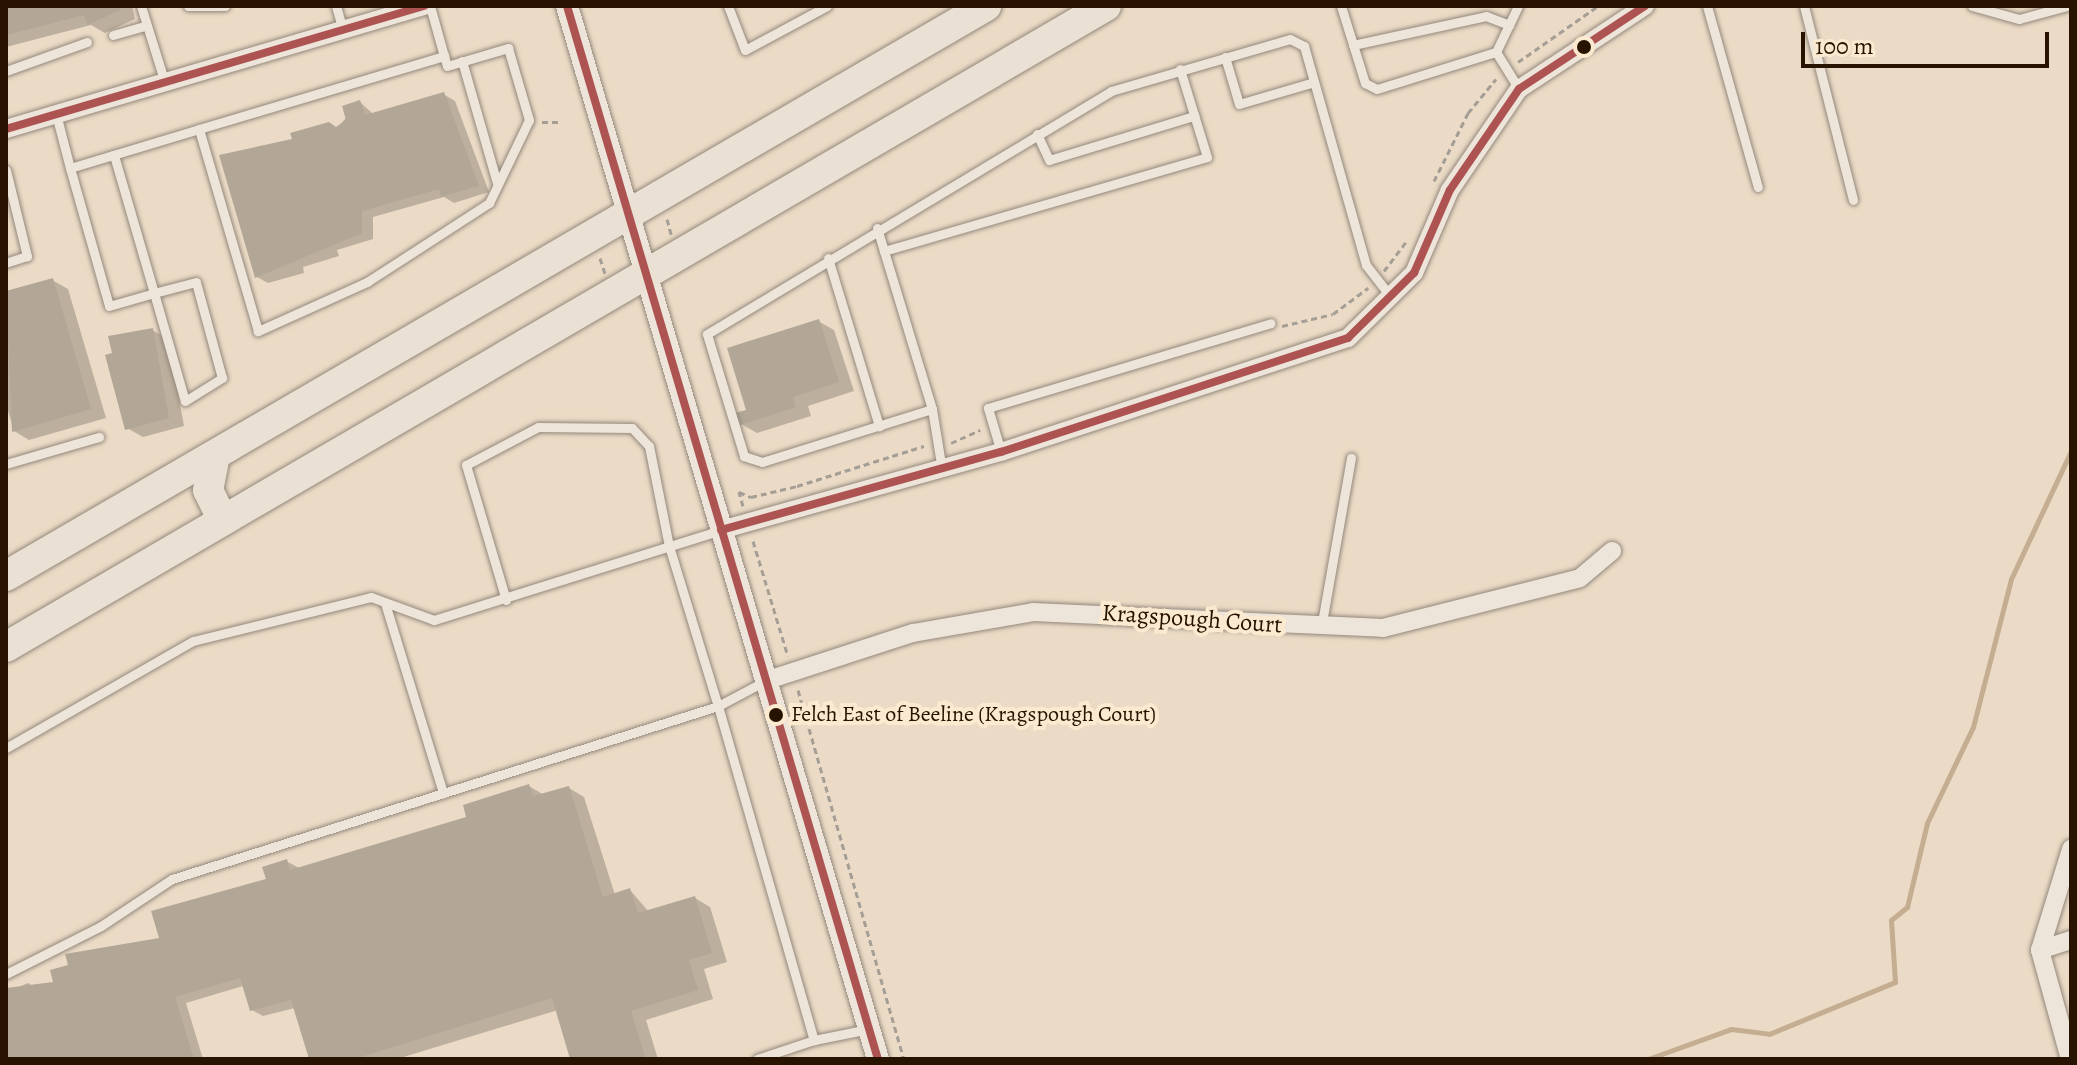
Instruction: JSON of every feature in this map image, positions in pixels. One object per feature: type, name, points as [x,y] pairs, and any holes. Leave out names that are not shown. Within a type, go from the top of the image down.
[{"type":"highway","points":[[6,576],[986,6]]},
{"type":"highway","points":[[6,647],[646,277],[1071,18],[1106,6]]},
{"type":"highway","points":[[215,455],[208,490],[223,521]]},
{"type":"street","points":[[6,129],[343,30],[392,10],[427,6]]},
{"type":"street","points":[[567,6],[878,1059]]},
{"type":"street","points":[[721,530],[941,464],[1001,452],[1348,338],[1414,273],[1450,190],[1519,89],[1645,6]]},
{"type":"street","name":"Kragspough Court","points":[[765,681],[913,633],[1033,612],[1321,628],[1383,628],[1510,600],[1580,578],[1612,551]]},
{"type":"street","points":[[2070,1059],[2040,950],[2071,849]]},
{"type":"street","points":[[2040,950],[2071,940]]},
{"type":"lane","points":[[141,6],[165,83]]},
{"type":"lane","points":[[188,6],[225,6]]},
{"type":"lane","points":[[336,6],[343,30]]},
{"type":"lane","points":[[199,129],[258,331],[367,282],[460,226],[489,203],[529,120],[508,48],[447,66],[427,6]]},
{"type":"lane","points":[[728,6],[745,50],[827,6]]},
{"type":"lane","points":[[1341,6],[1365,83],[1377,89],[1496,52],[1518,6]]},
{"type":"lane","points":[[1707,6],[1758,187]]},
{"type":"lane","points":[[1804,6],[1853,200]]},
{"type":"lane","points":[[1972,6],[2019,19],[2067,6]]},
{"type":"lane","points":[[1353,45],[1486,16],[1509,25]]},
{"type":"lane","points":[[113,35],[147,25]]},
{"type":"lane","points":[[932,409],[762,462],[744,456],[707,334],[877,228],[1111,91],[1290,39],[1304,46],[1366,265],[1390,296]]},
{"type":"lane","points":[[6,71],[87,42]]},
{"type":"lane","points":[[1496,52],[1519,89]]},
{"type":"lane","points":[[70,168],[444,56]]},
{"type":"lane","points":[[1225,57],[1239,104],[1314,82]]},
{"type":"lane","points":[[462,61],[497,183]]},
{"type":"lane","points":[[884,251],[1207,157],[1180,69]]},
{"type":"lane","points":[[56,114],[109,306],[154,293],[196,282],[222,378],[185,401],[154,293],[114,155]]},
{"type":"lane","points":[[1037,134],[1049,160],[1194,116]]},
{"type":"lane","points":[[6,170],[27,256],[6,263]]},
{"type":"lane","points":[[877,228],[932,409],[935,445],[941,464]]},
{"type":"lane","points":[[828,258],[879,426]]},
{"type":"lane","points":[[1001,452],[988,408],[1270,327]]},
{"type":"lane","points":[[506,600],[466,465],[524,431],[632,428],[641,435],[669,546],[814,1040]]},
{"type":"lane","points":[[6,464],[99,437]]},
{"type":"lane","points":[[1321,628],[1351,458]]},
{"type":"lane","points":[[6,748],[193,641],[371,597],[434,620],[506,600],[721,530]]},
{"type":"lane","points":[[385,603],[443,793]]},
{"type":"lane","points":[[6,974],[101,926],[172,879],[718,706],[765,681]]},
{"type":"lane","points":[[757,1059],[814,1040],[869,1029]]},
{"type":"path","points":[[1429,192],[1468,113],[1509,70],[1598,6]]},
{"type":"path","points":[[542,122],[562,122]]},
{"type":"path","points":[[667,219],[672,237]]},
{"type":"path","points":[[1270,327],[1333,314],[1377,279],[1415,229]]},
{"type":"path","points":[[600,258],[607,276]]},
{"type":"path","points":[[904,1059],[739,492],[751,497],[797,486],[935,445],[993,424]]},
{"type":"building","points":[[6,6],[119,6],[120,10],[88,25],[84,15],[6,35]]},
{"type":"building","points":[[444,92],[479,186],[441,197],[439,189],[362,211],[362,233],[255,278],[219,155],[292,139],[290,133],[329,122],[336,127],[346,120],[342,106],[360,100],[365,115]]},
{"type":"building","points":[[53,278],[91,409],[12,432],[6,291]]},
{"type":"building","points":[[819,319],[839,382],[793,397],[796,407],[740,425],[735,413],[746,410],[727,348]]},
{"type":"building","points":[[153,328],[169,418],[125,430],[105,355],[112,353],[108,336]]},
{"type":"building","points":[[529,784],[533,796],[569,786],[603,897],[630,888],[638,913],[695,896],[712,953],[689,960],[698,990],[631,1011],[645,1057],[570,1059],[552,998],[354,1059],[309,1059],[291,1000],[250,1011],[240,978],[175,997],[194,1059],[6,1059],[6,988],[53,982],[50,970],[68,965],[65,954],[159,938],[151,911],[266,879],[262,867],[287,859],[290,870],[466,817],[463,805]]},
{"type":"waterway","points":[[1648,1059],[1731,1029],[1769,1034],[1895,982],[1891,920],[1907,907],[1927,823],[1973,727],[2011,579],[2071,451]]},
{"type":"transit line","points":[[6,129],[424,6]]},
{"type":"transit line","points":[[567,6],[878,1059]]},
{"type":"transit line","points":[[721,530],[1001,452],[1348,338],[1414,273],[1450,190],[1519,89],[1645,6]]},
{"type":"place","name":"Felch East of Beeline (Kragspough Court)","points":[[776,715]]}]
